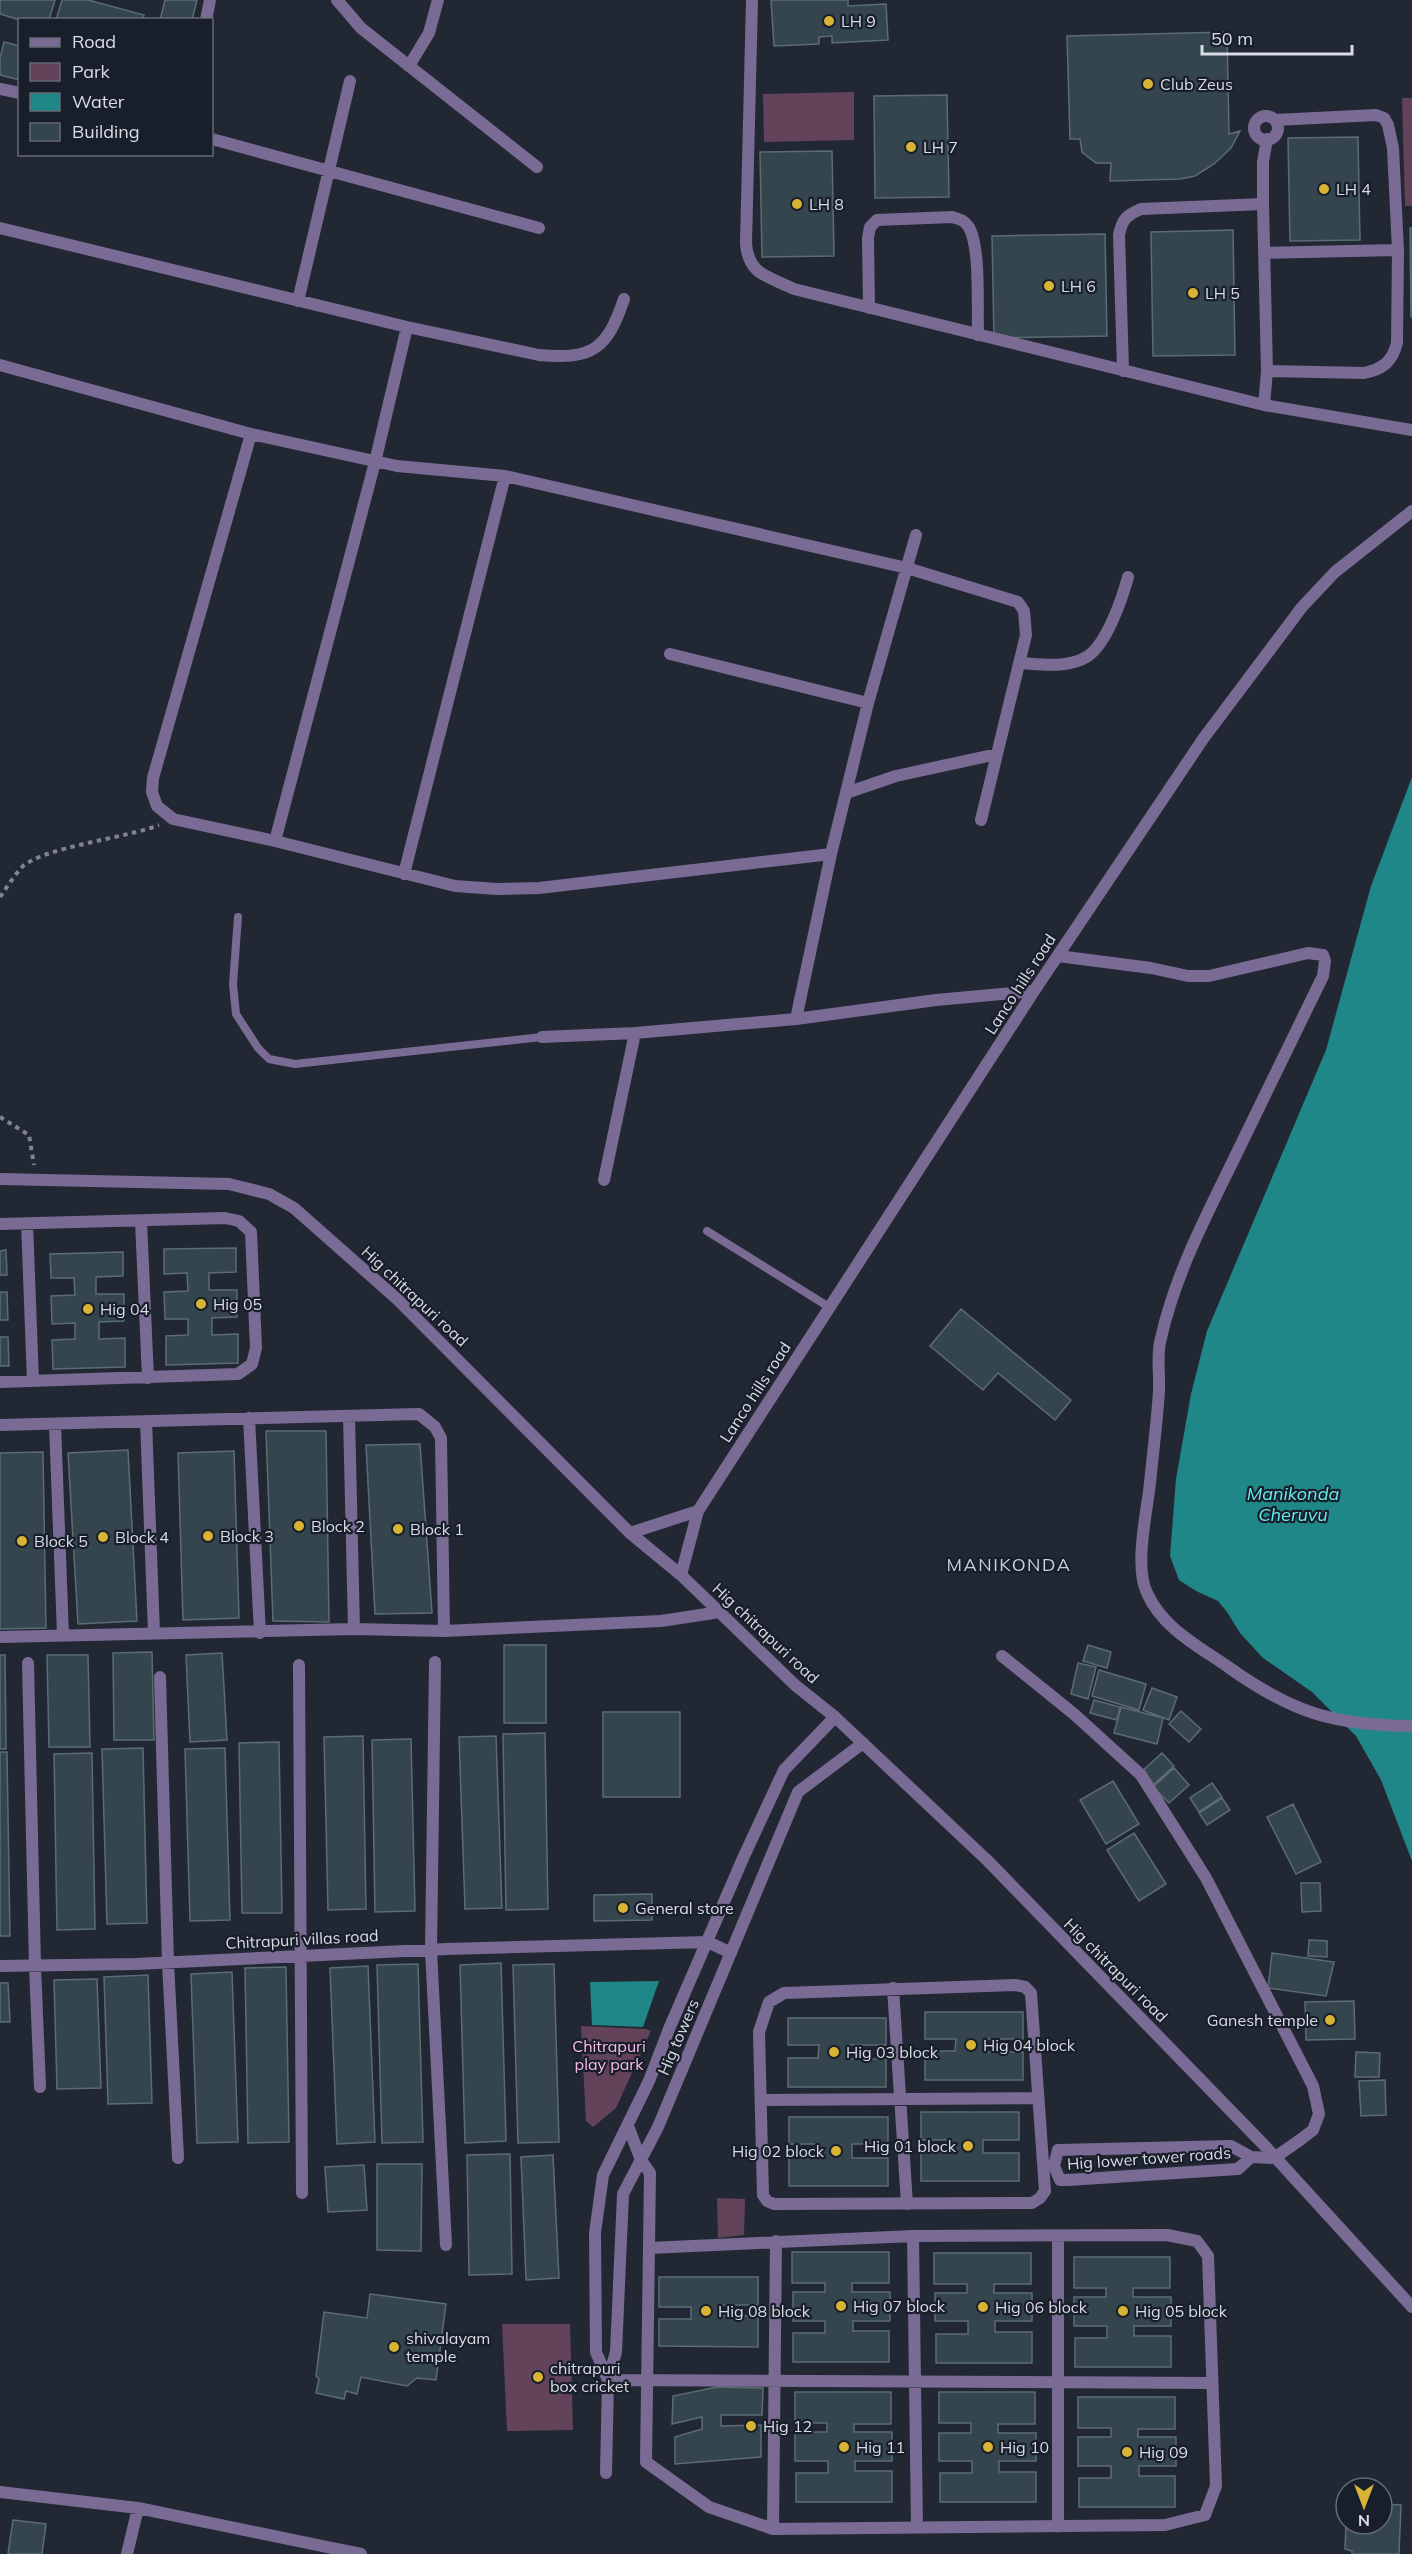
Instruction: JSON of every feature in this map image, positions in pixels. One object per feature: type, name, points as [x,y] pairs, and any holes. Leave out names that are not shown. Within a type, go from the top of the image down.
[{"type":"street","points":[[206,18],[210,0]]},
{"type":"street","points":[[338,0],[361,28],[537,167]]},
{"type":"street","points":[[410,66],[429,33],[438,0]]},
{"type":"street","points":[[752,0],[747,259],[756,270],[794,290],[1123,371],[1264,405],[1412,430]]},
{"type":"street","points":[[298,301],[350,81]]},
{"type":"street","points":[[0,89],[18,93]]},
{"type":"street","points":[[1267,140],[1257,135],[1256,124],[1264,116],[1275,120],[1376,115],[1384,118],[1391,132],[1393,148],[1398,250],[1397,343],[1394,357],[1379,369],[1364,373],[1267,371]]},
{"type":"street","points":[[1264,405],[1267,371],[1263,162],[1267,140],[1278,130],[1275,120]]},
{"type":"street","points":[[213,139],[539,228]]},
{"type":"street","points":[[1123,371],[1119,235],[1122,222],[1128,215],[1142,210],[1263,204]]},
{"type":"street","points":[[869,308],[867,238],[870,227],[877,220],[952,218],[963,220],[969,228],[975,248],[978,335]]},
{"type":"street","points":[[0,228],[407,327],[511,351],[557,357],[586,354],[606,339],[614,329],[624,299]]},
{"type":"street","points":[[1264,253],[1398,250]]},
{"type":"street","points":[[275,841],[375,462],[407,327]]},
{"type":"street","points":[[0,365],[251,434],[375,462],[505,476],[907,568],[1018,602],[1024,611],[1026,635],[981,820]]},
{"type":"street","points":[[251,434],[153,778],[152,792],[158,806],[173,819],[275,841],[455,886],[497,889],[539,888],[831,854]]},
{"type":"street","points":[[404,874],[505,476]]},
{"type":"street","name":"Lanco hills road","points":[[681,1575],[698,1510],[1034,991],[1203,739],[1302,607],[1335,572],[1412,511]]},
{"type":"street","points":[[795,1019],[831,854],[868,703],[916,535]]},
{"type":"street","points":[[1019,663],[1060,664],[1088,656],[1101,642],[1122,598],[1128,578]]},
{"type":"street","points":[[670,654],[868,703]]},
{"type":"street","points":[[846,793],[896,776],[997,754]]},
{"type":"street","points":[[1058,956],[1151,968],[1188,976],[1209,976],[1308,953],[1323,955],[1325,968],[1323,976],[1196,1236],[1173,1296],[1160,1339],[1159,1389],[1143,1548],[1143,1581],[1159,1615],[1180,1635],[1283,1701],[1315,1715],[1336,1720],[1367,1725],[1412,1726]]},
{"type":"street","points":[[542,1037],[635,1033],[795,1019],[936,999],[1034,991]]},
{"type":"street","points":[[604,1180],[635,1033]]},
{"type":"street","name":"Hig chitrapuri road","points":[[0,1179],[228,1184],[269,1194],[294,1208],[397,1299],[630,1533],[681,1575],[795,1685],[835,1717],[988,1861],[1274,2158],[1412,2307]]},
{"type":"street","points":[[0,1224],[225,1218],[239,1221],[251,1232],[256,1348],[252,1364],[238,1374],[0,1382]]},
{"type":"street","points":[[141,1221],[148,1378]]},
{"type":"street","points":[[27,1224],[33,1382]]},
{"type":"street","points":[[0,1425],[419,1414],[435,1426],[441,1438],[444,1631]]},
{"type":"street","points":[[349,1416],[354,1629]]},
{"type":"street","points":[[249,1418],[260,1633]]},
{"type":"street","points":[[146,1421],[154,1633]]},
{"type":"street","points":[[55,1424],[63,1635]]},
{"type":"street","points":[[630,1533],[698,1510]]},
{"type":"street","points":[[0,1637],[260,1633],[354,1629],[444,1631],[661,1621],[720,1612]]},
{"type":"street","points":[[1002,1656],[1074,1714],[1140,1775],[1206,1878],[1313,2086],[1319,2114],[1313,2130],[1274,2158],[1251,2157],[1231,2146],[1058,2150],[1049,2166]]},
{"type":"street","points":[[435,1662],[431,1950],[446,2245]]},
{"type":"street","points":[[27,1663],[34,1966],[40,2087]]},
{"type":"street","points":[[299,1665],[302,2193]]},
{"type":"street","points":[[160,1677],[168,1962],[178,2158]]},
{"type":"street","points":[[606,2473],[608,2380],[596,2352],[596,2232],[603,2175],[628,2126],[744,1856],[784,1770],[835,1717]]},
{"type":"street","name":"Hig towers","points":[[608,2380],[616,2352],[623,2194],[658,2127],[798,1792],[863,1743]]},
{"type":"street","points":[[708,1942],[731,1953]]},
{"type":"street","name":"Chitrapuri villas road","points":[[0,1966],[708,1942]]},
{"type":"street","points":[[1025,1987],[1031,1993],[1038,2098],[1049,2166],[1045,2191],[1041,2198],[1032,2203],[774,2204],[767,2201],[763,2195],[759,2032],[769,2002],[784,1993],[893,1988],[1025,1987]]},
{"type":"street","points":[[893,1988],[907,2204]]},
{"type":"street","points":[[761,2100],[1038,2098]]},
{"type":"street","points":[[628,2126],[641,2160],[650,2173],[646,2462],[709,2507],[773,2529],[1165,2525],[1205,2515],[1216,2486],[1208,2256],[1197,2241],[1167,2235],[913,2236],[649,2248]]},
{"type":"street","name":"Hig lower tower roads","points":[[1049,2166],[1060,2180],[1068,2180],[1238,2169],[1251,2157]]},
{"type":"street","points":[[913,2236],[917,2528]]},
{"type":"street","points":[[1058,2237],[1058,2526]]},
{"type":"street","points":[[773,2529],[776,2241]]},
{"type":"street","points":[[608,2380],[1212,2383]]},
{"type":"street","points":[[0,2492],[138,2508],[361,2554]]},
{"type":"street","points":[[127,2554],[138,2508]]},
{"type":"lane","points":[[238,917],[233,984],[236,1014],[258,1048],[269,1059],[295,1064],[542,1037]]},
{"type":"lane","points":[[707,1232],[829,1307]]},
{"type":"path","points":[[0,897],[23,866],[42,857],[140,833],[173,819]]},
{"type":"path","points":[[0,1117],[29,1135],[36,1179]]},
{"type":"green space","points":[[854,92],[854,140],[764,142],[763,94]]},
{"type":"green space","points":[[1402,98],[1412,98],[1412,206],[1405,206]]},
{"type":"green space","name":"Chitrapuri play park","points":[[581,2026],[651,2031],[616,2108],[593,2127],[586,2121]]},
{"type":"green space","points":[[717,2198],[745,2199],[744,2235],[718,2238]]},
{"type":"green space","name":"chitrapuri box cricket","points":[[502,2324],[570,2324],[573,2430],[507,2431]]},
{"type":"water","name":"Manikonda Cheruvu","points":[[1412,777],[1412,1861],[1381,1780],[1356,1736],[1312,1692],[1263,1658],[1240,1633],[1218,1601],[1179,1580],[1170,1556],[1176,1479],[1191,1394],[1207,1331],[1326,1050],[1371,886]]},
{"type":"water","points":[[659,1981],[643,2027],[592,2025],[590,1982]]},
{"type":"building","points":[[0,0],[55,0],[50,18],[18,19],[0,14]]},
{"type":"building","points":[[62,0],[88,0],[144,15],[143,18],[57,18]]},
{"type":"building","points":[[165,0],[197,0],[192,18],[160,18]]},
{"type":"building","name":"LH 9","points":[[771,0],[848,0],[848,6],[886,4],[888,40],[832,43],[832,36],[819,37],[819,44],[774,46]]},
{"type":"building","name":"Club Zeus","points":[[1227,32],[1229,134],[1240,131],[1231,148],[1214,164],[1195,176],[1180,179],[1110,181],[1111,163],[1096,163],[1082,152],[1080,139],[1070,139],[1067,36]]},
{"type":"building","points":[[4,42],[18,46],[18,80],[0,75],[0,58]]},
{"type":"building","name":"LH 7","points":[[947,95],[949,197],[875,198],[874,96]]},
{"type":"building","name":"LH 4","points":[[1358,137],[1360,240],[1290,241],[1288,138]]},
{"type":"building","name":"LH 8","points":[[832,151],[834,256],[762,257],[760,152]]},
{"type":"building","points":[[1410,228],[1412,228],[1412,317],[1411,317]]},
{"type":"building","name":"LH 5","points":[[1233,230],[1235,355],[1153,356],[1151,232]]},
{"type":"building","name":"LH 6","points":[[1105,234],[1107,336],[994,338],[992,236]]},
{"type":"building","name":"Hig 05","points":[[236,1248],[236,1272],[209,1273],[209,1290],[237,1290],[237,1317],[212,1318],[212,1335],[238,1334],[238,1363],[166,1365],[166,1336],[188,1335],[188,1319],[165,1319],[164,1292],[188,1291],[187,1273],[164,1274],[164,1249]]},
{"type":"building","points":[[6,1250],[7,1275],[0,1275],[0,1251]]},
{"type":"building","name":"Hig 04","points":[[123,1252],[123,1276],[96,1277],[96,1294],[124,1294],[124,1321],[99,1322],[99,1339],[125,1338],[125,1367],[53,1369],[52,1340],[75,1339],[75,1323],[52,1324],[51,1296],[75,1295],[74,1278],[51,1278],[50,1254]]},
{"type":"building","points":[[0,1292],[7,1292],[8,1320],[0,1320]]},
{"type":"building","points":[[961,1309],[1071,1400],[1055,1420],[998,1373],[983,1390],[930,1346]]},
{"type":"building","points":[[0,1337],[8,1337],[9,1366],[0,1366]]},
{"type":"building","name":"Block 2","points":[[266,1431],[326,1431],[329,1622],[273,1621]]},
{"type":"building","name":"Block 1","points":[[420,1444],[432,1613],[375,1614],[366,1445]]},
{"type":"building","name":"Block 4","points":[[128,1450],[137,1621],[78,1624],[68,1453]]},
{"type":"building","name":"Block 3","points":[[234,1451],[239,1618],[183,1620],[178,1453]]},
{"type":"building","name":"Block 5","points":[[43,1452],[46,1628],[0,1629],[0,1453]]},
{"type":"building","points":[[504,1645],[546,1645],[546,1723],[504,1723]]},
{"type":"building","points":[[1088,1645],[1111,1652],[1107,1668],[1083,1661]]},
{"type":"building","points":[[152,1652],[154,1740],[114,1740],[113,1653]]},
{"type":"building","points":[[222,1653],[227,1740],[190,1742],[186,1655]]},
{"type":"building","points":[[0,1655],[5,1655],[6,1749],[0,1749]]},
{"type":"building","points":[[47,1655],[88,1655],[90,1747],[49,1747]]},
{"type":"building","points":[[1078,1663],[1096,1667],[1088,1699],[1071,1694]]},
{"type":"building","points":[[1099,1670],[1146,1684],[1139,1710],[1092,1696]]},
{"type":"building","points":[[1152,1688],[1177,1697],[1169,1720],[1143,1710]]},
{"type":"building","points":[[1094,1700],[1120,1707],[1117,1720],[1090,1713]]},
{"type":"building","points":[[1121,1707],[1163,1718],[1157,1744],[1114,1733]]},
{"type":"building","points":[[1181,1711],[1201,1729],[1189,1742],[1169,1724]]},
{"type":"building","points":[[603,1712],[680,1712],[680,1797],[603,1797]]},
{"type":"building","points":[[545,1733],[548,1909],[506,1910],[503,1734]]},
{"type":"building","points":[[363,1736],[366,1909],[328,1910],[324,1737]]},
{"type":"building","points":[[496,1736],[502,1908],[465,1909],[459,1737]]},
{"type":"building","points":[[411,1739],[415,1911],[375,1912],[372,1740]]},
{"type":"building","points":[[279,1742],[282,1913],[242,1913],[239,1743]]},
{"type":"building","points":[[143,1748],[147,1923],[107,1924],[102,1749]]},
{"type":"building","points":[[225,1748],[230,1920],[190,1921],[185,1749]]},
{"type":"building","points":[[0,1752],[7,1752],[10,1936],[0,1936]]},
{"type":"building","points":[[92,1753],[95,1929],[57,1930],[54,1754]]},
{"type":"building","points":[[1162,1753],[1174,1766],[1153,1785],[1141,1772]]},
{"type":"building","points":[[1174,1768],[1189,1785],[1169,1803],[1153,1787]]},
{"type":"building","points":[[1113,1781],[1139,1824],[1106,1844],[1080,1800]]},
{"type":"building","points":[[1212,1783],[1222,1797],[1199,1812],[1190,1798]]},
{"type":"building","points":[[1222,1798],[1230,1810],[1207,1825],[1199,1813]]},
{"type":"building","points":[[1293,1804],[1321,1862],[1296,1874],[1267,1817]]},
{"type":"building","points":[[1134,1833],[1166,1884],[1139,1901],[1107,1850]]},
{"type":"building","points":[[1301,1883],[1320,1883],[1321,1911],[1302,1912]]},
{"type":"building","name":"General store","points":[[652,1894],[652,1920],[594,1921],[594,1895]]},
{"type":"building","points":[[1309,1940],[1327,1941],[1327,1957],[1308,1956]]},
{"type":"building","points":[[1272,1953],[1334,1962],[1326,1996],[1268,1988]]},
{"type":"building","points":[[501,1963],[506,2141],[465,2143],[460,1965]]},
{"type":"building","points":[[418,1964],[423,2142],[382,2143],[377,1965]]},
{"type":"building","points":[[554,1964],[559,2142],[518,2143],[513,1965]]},
{"type":"building","points":[[368,1966],[375,2142],[337,2144],[330,1968]]},
{"type":"building","points":[[286,1967],[289,2142],[248,2143],[245,1968]]},
{"type":"building","points":[[232,1972],[238,2142],[197,2143],[191,1974]]},
{"type":"building","points":[[148,1975],[152,2103],[108,2104],[104,1977]]},
{"type":"building","points":[[97,1979],[101,2088],[57,2089],[54,1980]]},
{"type":"building","points":[[0,1983],[8,1983],[10,2022],[0,2022]]},
{"type":"building","name":"Ganesh temple","points":[[1354,2001],[1355,2039],[1306,2040],[1305,2002]]},
{"type":"building","name":"Hig 04 block","points":[[925,2012],[1023,2012],[1023,2039],[987,2039],[987,2052],[1023,2052],[1023,2080],[925,2080],[925,2051],[955,2051],[956,2039],[925,2039]]},
{"type":"building","name":"Hig 03 block","points":[[788,2018],[886,2018],[886,2045],[850,2045],[850,2059],[886,2059],[886,2087],[788,2087],[788,2058],[818,2058],[819,2045],[788,2045]]},
{"type":"building","points":[[1356,2052],[1380,2053],[1379,2077],[1355,2077]]},
{"type":"building","points":[[1385,2080],[1386,2115],[1361,2116],[1359,2081]]},
{"type":"building","name":"Hig 01 block","points":[[921,2112],[1019,2112],[1019,2140],[983,2140],[983,2153],[1019,2153],[1019,2181],[921,2181],[921,2152],[952,2152],[952,2140],[921,2140]]},
{"type":"building","name":"Hig 02 block","points":[[789,2117],[888,2117],[888,2144],[852,2144],[852,2158],[888,2158],[888,2186],[789,2186],[789,2157],[820,2157],[820,2144],[789,2144]]},
{"type":"building","points":[[510,2154],[512,2274],[469,2275],[467,2155]]},
{"type":"building","points":[[553,2155],[559,2278],[526,2280],[521,2157]]},
{"type":"building","points":[[377,2164],[422,2164],[421,2251],[377,2250]]},
{"type":"building","points":[[364,2165],[367,2210],[328,2212],[325,2167]]},
{"type":"building","name":"Hig 07 block","points":[[792,2252],[889,2252],[889,2283],[852,2283],[852,2292],[890,2292],[890,2321],[853,2321],[853,2331],[889,2331],[889,2362],[793,2362],[793,2333],[825,2333],[825,2321],[793,2321],[793,2292],[825,2292],[825,2283],[792,2283]]},
{"type":"building","name":"Hig 06 block","points":[[934,2253],[1031,2253],[1031,2284],[994,2284],[994,2293],[1032,2293],[1032,2321],[995,2321],[995,2332],[1032,2332],[1032,2363],[936,2363],[936,2334],[968,2334],[968,2321],[935,2321],[935,2293],[967,2293],[967,2284],[934,2284]]},
{"type":"building","name":"Hig 05 block","points":[[1074,2257],[1170,2257],[1170,2288],[1133,2288],[1133,2297],[1171,2297],[1171,2326],[1134,2326],[1134,2336],[1171,2336],[1171,2367],[1075,2367],[1075,2338],[1107,2338],[1107,2326],[1074,2326],[1074,2297],[1106,2297],[1106,2288],[1074,2288]]},
{"type":"building","name":"Hig 08 block","points":[[659,2277],[758,2277],[758,2305],[722,2305],[722,2316],[758,2316],[758,2347],[659,2346],[659,2319],[691,2319],[691,2307],[659,2307]]},
{"type":"building","points":[[370,2294],[446,2304],[436,2380],[417,2378],[407,2386],[361,2377],[357,2394],[346,2391],[344,2399],[316,2393],[324,2312],[367,2318]]},
{"type":"building","name":"Hig 12","points":[[717,2387],[763,2388],[762,2415],[721,2415],[721,2426],[761,2425],[761,2457],[675,2464],[675,2437],[702,2429],[702,2417],[672,2424],[673,2396]]},
{"type":"building","name":"Hig 11","points":[[795,2392],[891,2392],[891,2424],[854,2424],[854,2432],[892,2432],[892,2461],[855,2461],[855,2471],[892,2471],[892,2502],[796,2502],[796,2473],[828,2473],[828,2461],[795,2461],[795,2432],[827,2432],[827,2423],[795,2423]]},
{"type":"building","name":"Hig 10","points":[[939,2392],[1035,2392],[1035,2424],[998,2424],[998,2433],[1036,2433],[1036,2461],[999,2461],[999,2472],[1036,2472],[1036,2502],[940,2502],[940,2473],[972,2473],[972,2461],[939,2461],[939,2433],[971,2433],[971,2423],[939,2423]]},
{"type":"building","name":"Hig 09","points":[[1078,2397],[1175,2397],[1175,2429],[1138,2429],[1138,2437],[1176,2437],[1176,2466],[1139,2466],[1139,2476],[1175,2476],[1175,2507],[1079,2507],[1079,2478],[1111,2478],[1111,2466],[1078,2466],[1078,2437],[1111,2437],[1111,2428],[1078,2428]]},
{"type":"building","points":[[1394,2505],[1401,2505],[1399,2554],[1352,2554],[1352,2551],[1345,2549],[1346,2536],[1394,2536]]},
{"type":"building","points":[[13,2520],[46,2524],[42,2554],[8,2554]]},
{"type":"place","name":"LH 9","points":[[829,21]]},
{"type":"place","name":"Club Zeus","points":[[1148,84]]},
{"type":"place","name":"LH 7","points":[[911,147]]},
{"type":"place","name":"LH 4","points":[[1324,189]]},
{"type":"place","name":"LH 8","points":[[797,204]]},
{"type":"place","name":"LH 6","points":[[1049,286]]},
{"type":"place","name":"LH 5","points":[[1193,293]]},
{"type":"place","name":"Hig 05","points":[[201,1304]]},
{"type":"place","name":"Hig 04","points":[[88,1309]]},
{"type":"place","name":"Block 2","points":[[299,1526]]},
{"type":"place","name":"Block 1","points":[[398,1529]]},
{"type":"place","name":"Block 3","points":[[208,1536]]},
{"type":"place","name":"Block 4","points":[[103,1537]]},
{"type":"place","name":"Block 5","points":[[22,1541]]},
{"type":"place","name":"General store","points":[[623,1908]]},
{"type":"place","name":"Ganesh temple","points":[[1330,2020]]},
{"type":"place","name":"Hig 04 block","points":[[971,2045]]},
{"type":"place","name":"Hig 03 block","points":[[834,2052]]},
{"type":"place","name":"Hig 01 block","points":[[968,2146]]},
{"type":"place","name":"Hig 02 block","points":[[836,2151]]},
{"type":"place","name":"Hig 07 block","points":[[841,2306]]},
{"type":"place","name":"Hig 06 block","points":[[983,2307]]},
{"type":"place","name":"Hig 08 block","points":[[706,2311]]},
{"type":"place","name":"Hig 05 block","points":[[1123,2311]]},
{"type":"place","name":"shivalayam temple","points":[[394,2347]]},
{"type":"place","name":"chitrapuri box cricket","points":[[538,2377]]},
{"type":"place","name":"Hig 12","points":[[751,2426]]},
{"type":"place","name":"Hig 11","points":[[844,2447]]},
{"type":"place","name":"Hig 10","points":[[988,2447]]},
{"type":"place","name":"Hig 09","points":[[1127,2452]]},
{"type":"district","name":"MANIKONDA","points":[[1009,1564]]}]
